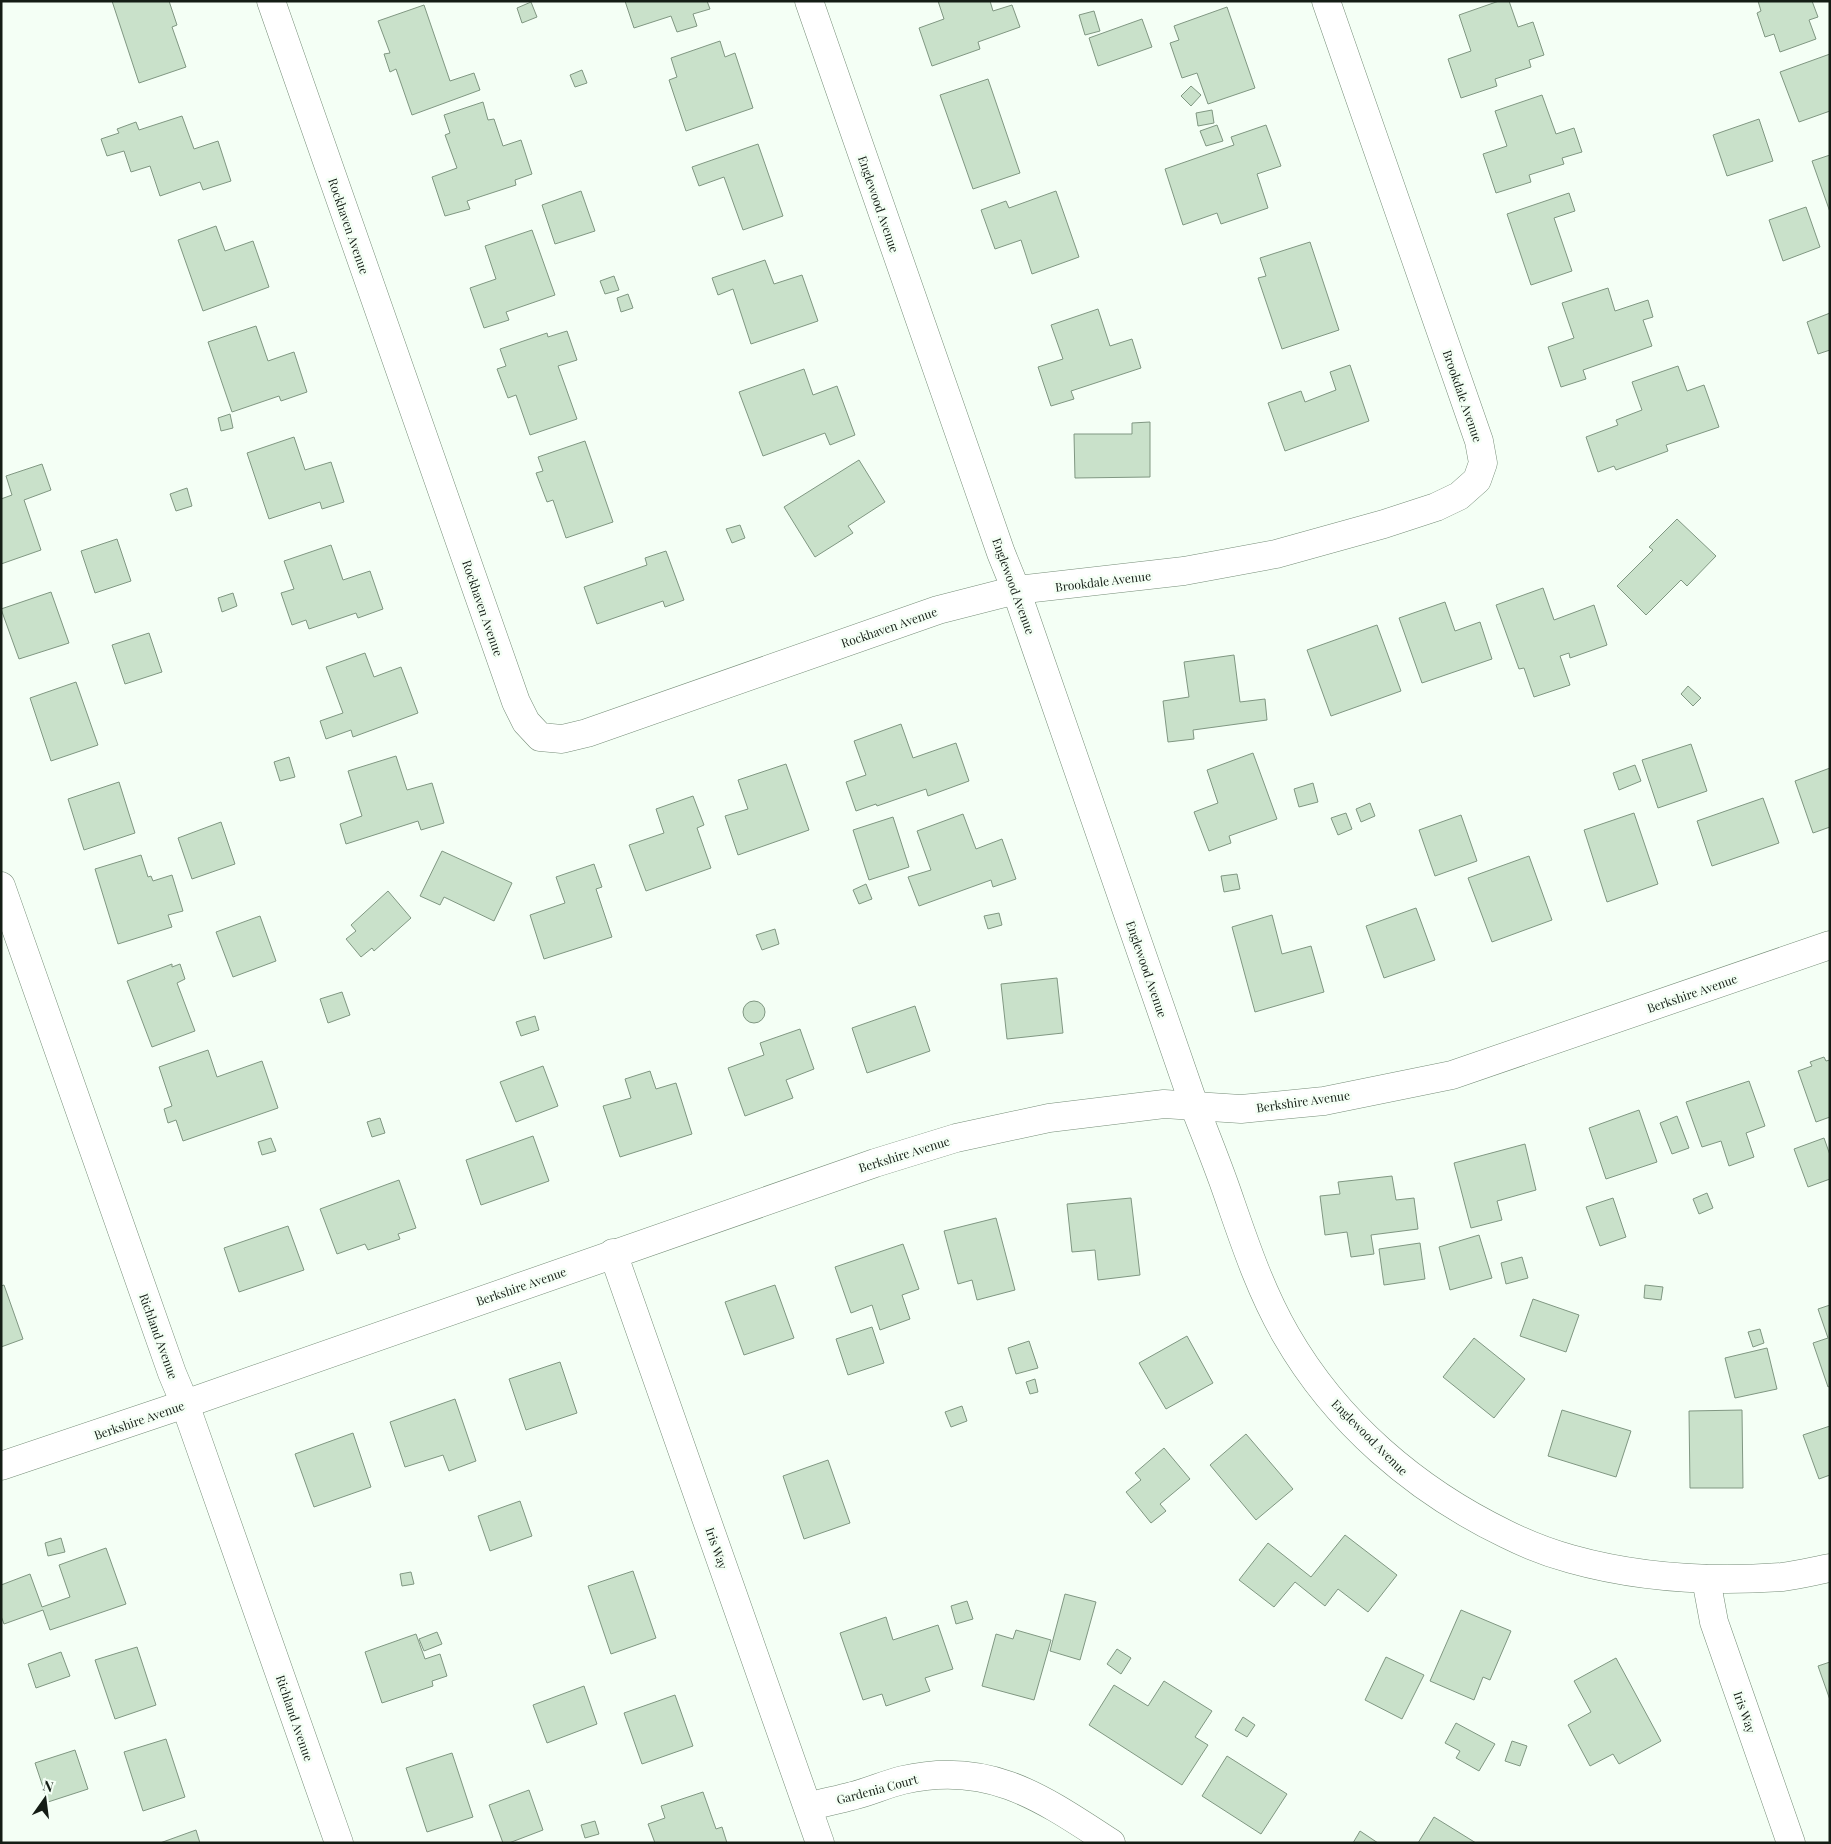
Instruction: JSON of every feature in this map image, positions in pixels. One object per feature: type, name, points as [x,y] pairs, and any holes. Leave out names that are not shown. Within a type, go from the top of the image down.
[{"type":"street","name":"Rockhaven Avenue","points":[[271,1],[516,702],[526,722],[540,737],[562,739],[587,733],[938,610],[1016,590]]},
{"type":"street","name":"Englewood Avenue","points":[[809,1],[1001,554],[1016,590],[1194,1105],[1252,1264],[1286,1336],[1338,1409],[1412,1479],[1478,1521],[1523,1542],[1570,1559],[1632,1573],[1706,1579],[1784,1577],[1830,1568]]},
{"type":"street","name":"Brookdale Avenue","points":[[1016,590],[1184,571],[1276,554],[1384,524],[1436,506],[1459,496],[1478,480],[1483,463],[1479,441],[1326,1]]},
{"type":"street","name":"Richland Avenue","points":[[1,886],[339,1843]]},
{"type":"street","name":"Berkshire Avenue","points":[[1,1466],[185,1404],[875,1163],[956,1138],[1049,1118],[1164,1104],[1241,1109],[1324,1100],[1452,1075],[1830,945]]},
{"type":"street","name":"Iris Way","points":[[613,1253],[820,1843]]},
{"type":"street","name":"Iris Way","points":[[1706,1579],[1714,1622],[1791,1843]]},
{"type":"street","name":"Gardenia Court","points":[[808,1806],[853,1796],[902,1780],[931,1775],[960,1775],[999,1782],[1029,1792],[1111,1843]]},
{"type":"building","points":[[112,1],[169,1],[177,25],[172,27],[186,67],[139,83]]},
{"type":"building","points":[[625,1],[707,1],[710,9],[693,14],[697,26],[677,32],[671,16],[634,28]]},
{"type":"building","points":[[938,1],[990,1],[993,11],[1012,5],[1020,27],[978,42],[980,49],[932,66],[919,28],[944,19]]},
{"type":"building","points":[[1499,1],[1509,1],[1518,27],[1533,22],[1544,55],[1529,60],[1531,67],[1495,79],[1497,86],[1461,98],[1448,59],[1471,51],[1459,15]]},
{"type":"building","points":[[1758,1],[1812,1],[1818,17],[1809,20],[1816,39],[1780,52],[1774,34],[1765,37],[1757,13],[1761,11]]},
{"type":"building","points":[[531,2],[537,17],[522,23],[517,8]]},
{"type":"building","points":[[424,5],[450,81],[474,73],[480,90],[412,115],[396,69],[390,72],[384,54],[390,53],[378,21]]},
{"type":"building","points":[[1227,7],[1255,88],[1208,104],[1197,73],[1182,78],[1170,43],[1179,40],[1174,26]]},
{"type":"building","points":[[1094,11],[1100,31],[1085,35],[1079,15]]},
{"type":"building","points":[[1142,19],[1152,47],[1098,66],[1089,38]]},
{"type":"building","points":[[720,41],[725,57],[735,53],[753,108],[686,131],[669,80],[677,77],[671,58]]},
{"type":"building","points":[[1830,54],[1830,111],[1799,122],[1780,72]]},
{"type":"building","points":[[582,70],[587,83],[575,87],[570,75]]},
{"type":"building","points":[[988,79],[1020,173],[973,189],[940,95]]},
{"type":"building","points":[[1191,86],[1201,95],[1191,106],[1181,96]]},
{"type":"building","points":[[1542,95],[1556,134],[1574,128],[1582,152],[1562,158],[1564,164],[1529,175],[1531,182],[1496,193],[1483,154],[1507,146],[1495,111]]},
{"type":"building","points":[[483,102],[488,120],[494,119],[503,146],[521,140],[532,174],[515,180],[516,185],[467,201],[470,209],[445,216],[432,177],[457,168],[445,135],[450,133],[444,115]]},
{"type":"building","points":[[1212,110],[1214,123],[1198,126],[1196,113]]},
{"type":"building","points":[[182,116],[194,149],[218,141],[231,181],[203,190],[200,182],[160,196],[150,166],[131,172],[124,151],[107,156],[101,139],[119,133],[117,129],[136,122],[139,130]]},
{"type":"building","points":[[1759,119],[1773,161],[1727,176],[1713,135]]},
{"type":"building","points":[[1217,125],[1223,141],[1206,146],[1200,131]]},
{"type":"building","points":[[1266,125],[1281,166],[1257,174],[1268,208],[1221,224],[1217,213],[1183,225],[1165,169],[1234,145],[1231,137]]},
{"type":"building","points":[[758,144],[783,216],[743,230],[724,177],[699,186],[692,167]]},
{"type":"building","points":[[1830,155],[1830,212],[1812,161]]},
{"type":"building","points":[[581,191],[595,231],[555,244],[542,205]]},
{"type":"building","points":[[1056,191],[1079,257],[1032,274],[1021,240],[995,249],[981,210],[1006,201],[1009,208]]},
{"type":"building","points":[[1569,193],[1575,211],[1554,218],[1572,271],[1531,285],[1507,214]]},
{"type":"building","points":[[1806,207],[1820,247],[1783,261],[1769,220]]},
{"type":"building","points":[[216,226],[225,251],[253,241],[269,287],[203,311],[178,240]]},
{"type":"building","points":[[532,230],[555,295],[506,312],[509,320],[484,328],[470,288],[496,279],[485,246]]},
{"type":"building","points":[[1310,242],[1339,330],[1282,349],[1258,278],[1266,276],[1260,258]]},
{"type":"building","points":[[765,260],[774,284],[802,275],[818,321],[751,344],[733,289],[718,295],[712,278]]},
{"type":"building","points":[[614,276],[619,290],[605,294],[600,281]]},
{"type":"building","points":[[1608,288],[1615,311],[1648,300],[1653,317],[1643,320],[1652,346],[1583,370],[1586,379],[1561,387],[1548,347],[1574,338],[1562,303]]},
{"type":"building","points":[[628,294],[633,308],[621,312],[617,298]]},
{"type":"building","points":[[1098,309],[1110,346],[1132,339],[1141,368],[1071,391],[1074,399],[1051,406],[1038,367],[1063,359],[1051,325]]},
{"type":"building","points":[[1830,313],[1830,350],[1818,354],[1807,322]]},
{"type":"building","points":[[256,326],[268,361],[294,352],[307,392],[281,401],[279,396],[232,412],[208,342]]},
{"type":"building","points":[[567,331],[577,360],[558,366],[577,419],[530,435],[516,395],[508,398],[497,369],[506,366],[500,349],[547,333],[548,337]]},
{"type":"building","points":[[1350,365],[1369,421],[1285,451],[1268,403],[1301,391],[1305,402],[1336,390],[1330,372]]},
{"type":"building","points":[[1678,366],[1687,391],[1704,385],[1719,427],[1666,445],[1668,451],[1616,470],[1614,466],[1598,472],[1586,437],[1618,425],[1616,420],[1642,410],[1632,382]]},
{"type":"building","points":[[804,369],[813,395],[837,386],[855,435],[830,445],[825,433],[763,456],[739,392]]},
{"type":"building","points":[[230,414],[233,428],[221,431],[218,418]]},
{"type":"building","points":[[1150,422],[1150,477],[1075,478],[1074,434],[1132,434],[1132,423]]},
{"type":"building","points":[[294,437],[305,470],[331,462],[344,502],[322,509],[320,502],[269,519],[247,453]]},
{"type":"building","points":[[585,441],[613,522],[566,538],[553,500],[547,502],[536,473],[543,471],[538,457]]},
{"type":"building","points":[[859,460],[885,502],[848,526],[853,533],[815,557],[784,507]]},
{"type":"building","points":[[42,464],[51,490],[24,500],[41,550],[1,564],[1,499],[12,495],[6,476]]},
{"type":"building","points":[[187,488],[192,506],[176,511],[170,494]]},
{"type":"building","points":[[1677,519],[1716,556],[1687,586],[1681,580],[1646,615],[1617,586],[1653,550],[1649,547]]},
{"type":"building","points":[[740,525],[745,538],[732,543],[726,529]]},
{"type":"building","points":[[117,539],[131,581],[95,593],[81,551]]},
{"type":"building","points":[[331,545],[343,580],[370,571],[383,609],[358,618],[356,613],[309,629],[306,620],[292,625],[281,593],[294,589],[284,561]]},
{"type":"building","points":[[666,551],[684,600],[665,607],[663,601],[597,624],[584,587],[647,565],[645,558]]},
{"type":"building","points":[[1543,588],[1554,620],[1594,605],[1607,645],[1570,658],[1569,653],[1560,656],[1570,685],[1534,697],[1524,668],[1519,669],[1496,605]]},
{"type":"building","points":[[51,592],[69,643],[19,659],[1,609]]},
{"type":"building","points":[[233,593],[237,606],[222,612],[218,598]]},
{"type":"building","points":[[1445,602],[1455,631],[1480,622],[1492,659],[1422,683],[1399,618]]},
{"type":"building","points":[[1377,625],[1401,691],[1331,716],[1307,650]]},
{"type":"building","points":[[149,633],[162,672],[125,684],[112,645]]},
{"type":"building","points":[[365,653],[374,677],[401,667],[418,713],[353,737],[351,730],[326,739],[320,721],[343,713],[326,667]]},
{"type":"building","points":[[1234,655],[1240,702],[1265,699],[1267,720],[1193,730],[1194,739],[1168,742],[1163,701],[1189,697],[1184,662]]},
{"type":"building","points":[[76,682],[98,745],[51,761],[30,698]]},
{"type":"building","points":[[1688,686],[1701,698],[1693,706],[1681,694]]},
{"type":"building","points":[[901,724],[913,758],[956,743],[969,781],[928,796],[926,789],[877,806],[876,804],[856,811],[846,782],[866,775],[854,741]]},
{"type":"building","points":[[1691,744],[1707,791],[1658,808],[1642,760]]},
{"type":"building","points":[[1253,753],[1277,819],[1229,836],[1231,843],[1209,851],[1194,812],[1218,803],[1207,770]]},
{"type":"building","points":[[396,756],[407,790],[432,783],[444,823],[421,830],[418,821],[346,844],[340,824],[362,816],[348,771]]},
{"type":"building","points":[[289,757],[295,777],[280,781],[274,762]]},
{"type":"building","points":[[786,764],[809,830],[738,855],[725,816],[748,809],[738,780]]},
{"type":"building","points":[[1635,765],[1641,781],[1619,790],[1613,773]]},
{"type":"building","points":[[1830,768],[1830,827],[1813,833],[1795,781]]},
{"type":"building","points":[[119,782],[135,833],[84,850],[68,799]]},
{"type":"building","points":[[1313,783],[1318,802],[1299,807],[1294,789]]},
{"type":"building","points":[[693,796],[704,825],[697,828],[711,868],[646,891],[629,845],[664,833],[656,809]]},
{"type":"building","points":[[1763,798],[1779,843],[1712,866],[1697,821]]},
{"type":"building","points":[[1370,803],[1375,816],[1361,822],[1356,809]]},
{"type":"building","points":[[1346,813],[1352,829],[1338,835],[1331,818]]},
{"type":"building","points":[[1634,813],[1658,884],[1607,902],[1584,830]]},
{"type":"building","points":[[963,814],[976,849],[1002,839],[1016,879],[993,887],[991,880],[919,906],[908,877],[931,870],[917,831]]},
{"type":"building","points":[[1461,815],[1477,861],[1435,876],[1419,830]]},
{"type":"building","points":[[893,817],[909,867],[869,880],[853,830]]},
{"type":"building","points":[[221,822],[235,864],[192,879],[178,838]]},
{"type":"building","points":[[442,851],[512,883],[494,921],[444,897],[440,905],[420,896]]},
{"type":"building","points":[[141,855],[148,877],[151,876],[153,881],[172,875],[183,911],[168,915],[172,927],[118,944],[95,869]]},
{"type":"building","points":[[1529,856],[1552,920],[1492,942],[1468,878]]},
{"type":"building","points":[[594,864],[602,887],[596,889],[612,937],[544,959],[530,915],[565,903],[556,877]]},
{"type":"building","points":[[1237,874],[1240,889],[1224,892],[1221,876]]},
{"type":"building","points":[[866,884],[872,899],[859,904],[853,890]]},
{"type":"building","points":[[388,891],[411,918],[374,951],[372,948],[361,957],[346,939],[356,931],[351,925]]},
{"type":"building","points":[[1416,908],[1435,960],[1384,978],[1366,926]]},
{"type":"building","points":[[999,913],[1002,925],[988,929],[984,916]]},
{"type":"building","points":[[1272,915],[1282,954],[1311,946],[1324,992],[1255,1012],[1232,927]]},
{"type":"building","points":[[260,916],[276,961],[233,977],[216,932]]},
{"type":"building","points":[[775,929],[779,944],[762,950],[756,935]]},
{"type":"building","points":[[172,964],[172,967],[180,964],[185,979],[177,983],[195,1031],[152,1047],[127,981]]},
{"type":"building","points":[[1057,978],[1063,1033],[1007,1039],[1001,984]]},
{"type":"building","points":[[342,992],[350,1015],[328,1023],[320,999]]},
{"type":"building","points":[[754,1001],[762,1004],[765,1012],[762,1020],[754,1023],[746,1020],[743,1012],[746,1004]]},
{"type":"building","points":[[915,1006],[930,1051],[867,1073],[852,1028]]},
{"type":"building","points":[[535,1016],[539,1030],[521,1036],[516,1022]]},
{"type":"building","points":[[800,1029],[814,1069],[786,1080],[793,1098],[745,1116],[728,1068],[764,1055],[760,1043]]},
{"type":"building","points":[[208,1050],[217,1077],[262,1061],[278,1108],[183,1141],[176,1120],[168,1123],[164,1109],[172,1106],[159,1067]]},
{"type":"building","points":[[1824,1057],[1826,1061],[1830,1060],[1830,1117],[1816,1122],[1798,1071],[1812,1066],[1810,1062]]},
{"type":"building","points":[[543,1066],[558,1106],[516,1122],[500,1082]]},
{"type":"building","points":[[650,1071],[656,1089],[676,1083],[692,1134],[620,1157],[603,1106],[631,1098],[625,1079]]},
{"type":"building","points":[[1749,1081],[1765,1126],[1746,1133],[1754,1157],[1729,1166],[1721,1141],[1702,1147],[1686,1102]]},
{"type":"building","points":[[1639,1110],[1657,1162],[1606,1179],[1589,1128]]},
{"type":"building","points":[[1677,1116],[1689,1148],[1672,1154],[1660,1123]]},
{"type":"building","points":[[380,1118],[385,1133],[372,1137],[367,1122]]},
{"type":"building","points":[[533,1136],[549,1181],[481,1205],[466,1160]]},
{"type":"building","points":[[271,1138],[276,1151],[262,1155],[258,1142]]},
{"type":"building","points":[[1824,1138],[1830,1155],[1830,1179],[1808,1187],[1794,1149]]},
{"type":"building","points":[[1525,1144],[1536,1190],[1497,1201],[1502,1220],[1471,1228],[1454,1163]]},
{"type":"building","points":[[1392,1176],[1396,1200],[1414,1198],[1418,1229],[1371,1235],[1374,1254],[1351,1257],[1347,1232],[1325,1235],[1320,1196],[1340,1194],[1338,1182]]},
{"type":"building","points":[[399,1180],[416,1228],[398,1234],[400,1239],[368,1250],[365,1244],[337,1254],[320,1209]]},
{"type":"building","points":[[1707,1193],[1713,1208],[1699,1214],[1693,1199]]},
{"type":"building","points":[[1131,1198],[1140,1275],[1098,1280],[1095,1250],[1072,1252],[1067,1204]]},
{"type":"building","points":[[1613,1198],[1626,1237],[1600,1246],[1586,1207]]},
{"type":"building","points":[[996,1218],[1015,1290],[977,1300],[972,1280],[958,1284],[944,1231]]},
{"type":"building","points":[[288,1226],[304,1270],[239,1292],[224,1248]]},
{"type":"building","points":[[1479,1235],[1492,1278],[1450,1290],[1439,1247]]},
{"type":"building","points":[[1420,1243],[1425,1279],[1384,1285],[1379,1249]]},
{"type":"building","points":[[903,1244],[919,1289],[902,1295],[910,1319],[880,1330],[872,1305],[851,1313],[835,1267]]},
{"type":"building","points":[[1522,1257],[1528,1278],[1506,1284],[1501,1263]]},
{"type":"building","points":[[4,1285],[23,1339],[1,1347],[1,1286]]},
{"type":"building","points":[[775,1285],[794,1338],[744,1355],[725,1302]]},
{"type":"building","points":[[1645,1285],[1663,1287],[1661,1300],[1644,1298]]},
{"type":"building","points":[[1533,1299],[1579,1315],[1566,1352],[1520,1336]]},
{"type":"building","points":[[1830,1305],[1830,1386],[1828,1387],[1813,1343],[1828,1338],[1818,1309]]},
{"type":"building","points":[[872,1327],[884,1363],[848,1375],[836,1339]]},
{"type":"building","points":[[1760,1329],[1764,1343],[1753,1347],[1748,1332]]},
{"type":"building","points":[[1187,1336],[1213,1383],[1166,1409],[1139,1363]]},
{"type":"building","points":[[1474,1338],[1525,1379],[1494,1418],[1443,1377]]},
{"type":"building","points":[[1029,1341],[1038,1368],[1016,1374],[1008,1348]]},
{"type":"building","points":[[1767,1348],[1777,1389],[1735,1398],[1725,1358]]},
{"type":"building","points":[[560,1362],[577,1413],[526,1430],[509,1379]]},
{"type":"building","points":[[1035,1379],[1038,1392],[1030,1394],[1026,1382]]},
{"type":"building","points":[[455,1399],[476,1461],[449,1471],[443,1455],[405,1467],[390,1422]]},
{"type":"building","points":[[962,1406],[967,1421],[951,1427],[945,1412]]},
{"type":"building","points":[[1562,1410],[1631,1431],[1616,1477],[1548,1456]]},
{"type":"building","points":[[1742,1410],[1743,1488],[1690,1488],[1689,1411]]},
{"type":"building","points":[[1830,1426],[1830,1475],[1819,1479],[1803,1435]]},
{"type":"building","points":[[353,1433],[371,1487],[314,1507],[295,1454]]},
{"type":"building","points":[[1246,1434],[1293,1489],[1256,1520],[1210,1465]]},
{"type":"building","points":[[1164,1448],[1190,1479],[1160,1504],[1166,1511],[1151,1523],[1126,1492],[1141,1480],[1135,1473]]},
{"type":"building","points":[[828,1460],[850,1523],[804,1539],[783,1476]]},
{"type":"building","points":[[520,1501],[532,1536],[490,1551],[478,1516]]},
{"type":"building","points":[[1345,1535],[1397,1575],[1368,1612],[1338,1589],[1325,1606],[1295,1582],[1274,1607],[1239,1580],[1268,1543],[1311,1577]]},
{"type":"building","points":[[61,1538],[65,1552],[48,1556],[45,1543]]},
{"type":"building","points":[[106,1548],[126,1604],[50,1630],[43,1610],[4,1624],[1,1616],[1,1585],[30,1574],[42,1607],[70,1597],[59,1565]]},
{"type":"building","points":[[633,1571],[656,1638],[611,1654],[588,1586]]},
{"type":"building","points":[[411,1572],[414,1584],[402,1586],[400,1574]]},
{"type":"building","points":[[1065,1594],[1096,1602],[1080,1660],[1050,1651]]},
{"type":"building","points":[[967,1601],[973,1619],[956,1624],[951,1606]]},
{"type":"building","points":[[1461,1610],[1511,1631],[1490,1680],[1483,1677],[1474,1700],[1430,1681]]},
{"type":"building","points":[[886,1617],[893,1640],[938,1625],[953,1669],[925,1678],[930,1691],[886,1706],[882,1694],[863,1700],[840,1633]]},
{"type":"building","points":[[1016,1630],[1051,1640],[1034,1700],[982,1686],[996,1634],[1013,1639]]},
{"type":"building","points":[[437,1632],[442,1644],[424,1651],[419,1639]]},
{"type":"building","points":[[416,1634],[425,1659],[440,1654],[447,1676],[432,1681],[433,1686],[382,1703],[365,1652]]},
{"type":"building","points":[[137,1647],[156,1705],[115,1719],[95,1660]]},
{"type":"building","points":[[1117,1649],[1131,1658],[1121,1674],[1107,1664]]},
{"type":"building","points":[[61,1652],[70,1676],[36,1688],[28,1664]]},
{"type":"building","points":[[1386,1657],[1424,1675],[1402,1719],[1365,1700]]},
{"type":"building","points":[[1616,1658],[1661,1741],[1619,1764],[1613,1754],[1590,1766],[1568,1725],[1591,1712],[1574,1681]]},
{"type":"building","points":[[1830,1662],[1830,1700],[1818,1666]]},
{"type":"building","points":[[1164,1681],[1212,1711],[1195,1737],[1208,1745],[1182,1785],[1089,1725],[1114,1685],[1148,1706]]},
{"type":"building","points":[[584,1686],[597,1724],[547,1743],[533,1705]]},
{"type":"building","points":[[675,1695],[693,1746],[642,1764],[624,1713]]},
{"type":"building","points":[[1243,1717],[1255,1725],[1247,1737],[1235,1730]]},
{"type":"building","points":[[1456,1723],[1495,1744],[1479,1771],[1456,1758],[1460,1751],[1445,1743]]},
{"type":"building","points":[[166,1739],[185,1797],[143,1811],[124,1752]]},
{"type":"building","points":[[1512,1741],[1527,1746],[1520,1766],[1505,1761]]},
{"type":"building","points":[[75,1750],[88,1789],[48,1802],[35,1763]]},
{"type":"building","points":[[452,1753],[473,1817],[427,1832],[406,1768]]},
{"type":"building","points":[[1227,1756],[1287,1794],[1261,1834],[1202,1796]]},
{"type":"building","points":[[529,1790],[543,1830],[509,1843],[503,1843],[489,1805]]},
{"type":"building","points":[[703,1792],[716,1829],[722,1827],[727,1843],[655,1843],[648,1824],[665,1818],[661,1806]]},
{"type":"building","points":[[1434,1817],[1476,1843],[1418,1843]]},
{"type":"building","points":[[595,1821],[599,1834],[585,1838],[581,1825]]},
{"type":"building","points":[[196,1830],[200,1843],[160,1843]]},
{"type":"building","points":[[1360,1831],[1378,1843],[1353,1843]]}]
